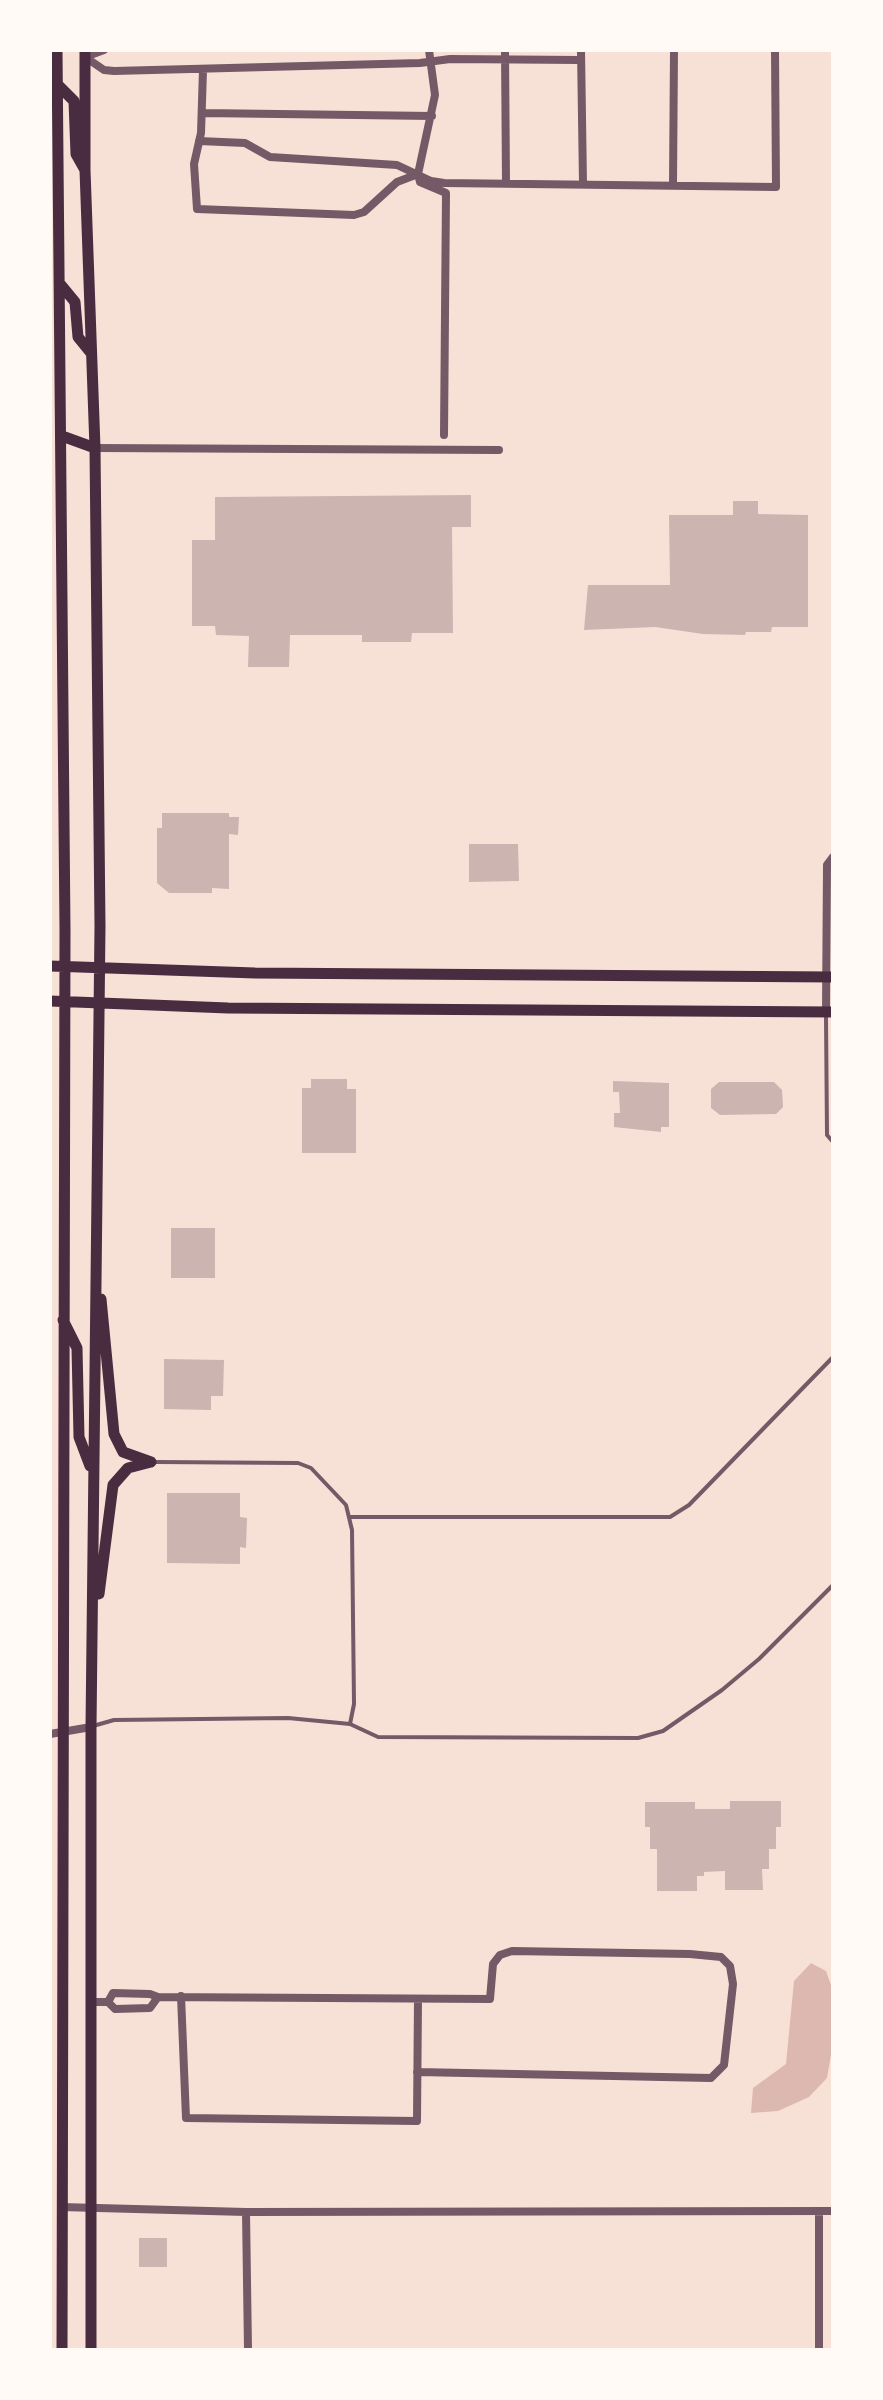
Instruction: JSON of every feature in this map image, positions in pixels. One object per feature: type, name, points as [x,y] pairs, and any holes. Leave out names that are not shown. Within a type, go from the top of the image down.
[{"type":"main road","points":[[57,50],[56,436],[64,786],[56,1001],[62,1318],[56,1734],[62,2350]]},
{"type":"main road","points":[[84,52],[95,448],[100,967],[90,1727],[91,2350]]},
{"type":"main road","points":[[57,84],[74,102],[76,154],[85,170]]},
{"type":"main road","points":[[55,285],[75,302],[78,337],[90,353]]},
{"type":"main road","points":[[56,436],[95,448]]},
{"type":"main road","points":[[57,966],[271,973],[831,977]]},
{"type":"main road","points":[[56,1001],[266,1009],[830,1012]]},
{"type":"main road","points":[[95,1251],[114,1434],[123,1452],[151,1462]]},
{"type":"main road","points":[[62,1318],[77,1348],[79,1437],[94,1475]]},
{"type":"main road","points":[[92,1647],[114,1485],[128,1468],[151,1462]]},
{"type":"street","points":[[84,52],[104,50]]},
{"type":"street","points":[[429,50],[434,96],[418,174],[420,182],[446,192],[444,435]]},
{"type":"street","points":[[673,185],[674,50]]},
{"type":"street","points":[[199,141],[245,143],[270,157],[397,165],[444,184],[776,187],[775,50]]},
{"type":"street","points":[[84,52],[104,70],[203,70],[581,55],[583,184]]},
{"type":"street","points":[[506,55],[506,183]]},
{"type":"street","points":[[203,70],[202,113],[194,164],[197,209],[364,212],[397,182],[418,174]]},
{"type":"street","points":[[202,113],[432,116]]},
{"type":"street","points":[[95,448],[499,450]]},
{"type":"street","points":[[50,786],[64,786]]},
{"type":"street","points":[[830,1012],[827,864],[833,857]]},
{"type":"street","points":[[56,1734],[90,1727]]},
{"type":"street","points":[[108,2002],[113,1994],[158,1998],[490,2000],[492,1964],[500,1954],[512,1951],[722,1957],[730,1966],[733,1984],[724,2066],[712,2078],[417,2072]]},
{"type":"street","points":[[142,1994],[142,2008]]},
{"type":"street","points":[[181,1996],[186,2118],[417,2121],[418,1999]]},
{"type":"street","points":[[92,2002],[108,2002],[116,2009],[150,2008],[158,1998]]},
{"type":"street","points":[[61,2207],[246,2212],[833,2211]]},
{"type":"street","points":[[819,2211],[819,2350]]},
{"type":"street","points":[[246,2212],[248,2350]]},
{"type":"lane","points":[[830,1012],[827,1134],[833,1142]]},
{"type":"lane","points":[[351,1517],[670,1516],[688,1505],[833,1357]]},
{"type":"lane","points":[[151,1462],[304,1464],[346,1505],[351,1517],[354,1704],[350,1724]]},
{"type":"lane","points":[[90,1727],[114,1720],[288,1718],[350,1724],[378,1737],[638,1738],[663,1731],[759,1659],[833,1585]]},
{"type":"shaded area","points":[[811,1963],[826,1971],[832,1988],[833,2043],[827,2078],[809,2097],[778,2111],[751,2113],[753,2088],[786,2064],[794,1981]]},
{"type":"building","points":[[471,495],[471,527],[452,527],[453,633],[412,633],[411,642],[362,642],[362,635],[290,635],[289,667],[248,667],[249,636],[216,635],[215,626],[192,626],[192,540],[215,540],[215,497]]},
{"type":"building","points":[[733,501],[758,501],[758,514],[808,515],[808,627],[772,627],[771,632],[745,635],[655,627],[584,630],[588,585],[670,585],[669,515],[733,515]]},
{"type":"building","points":[[162,813],[229,813],[229,817],[239,817],[238,835],[229,834],[229,889],[169,893],[157,883],[157,828],[162,828]]},
{"type":"building","points":[[469,844],[518,844],[519,881],[469,882]]},
{"type":"building","points":[[311,1079],[347,1079],[347,1089],[356,1089],[356,1153],[302,1153],[302,1088],[311,1088]]},
{"type":"building","points":[[613,1081],[669,1083],[669,1127],[661,1127],[661,1132],[614,1127],[614,1113],[620,1113],[619,1092],[613,1092]]},
{"type":"building","points":[[719,1082],[774,1082],[782,1090],[783,1107],[776,1114],[720,1115],[711,1108],[711,1089]]},
{"type":"building","points":[[171,1228],[215,1228],[215,1278],[171,1278]]},
{"type":"building","points":[[164,1359],[224,1360],[223,1396],[211,1396],[211,1410],[164,1409]]},
{"type":"building","points":[[167,1493],[240,1493],[240,1517],[247,1518],[246,1548],[240,1547],[240,1564],[167,1563]]},
{"type":"building","points":[[730,1801],[781,1801],[781,1827],[776,1827],[776,1849],[769,1849],[769,1869],[762,1869],[763,1890],[725,1890],[725,1871],[697,1876],[697,1891],[657,1891],[657,1849],[650,1849],[645,1802],[695,1802],[695,1809],[730,1809]]},
{"type":"building","points":[[139,2238],[167,2238],[167,2267],[139,2267]]}]
